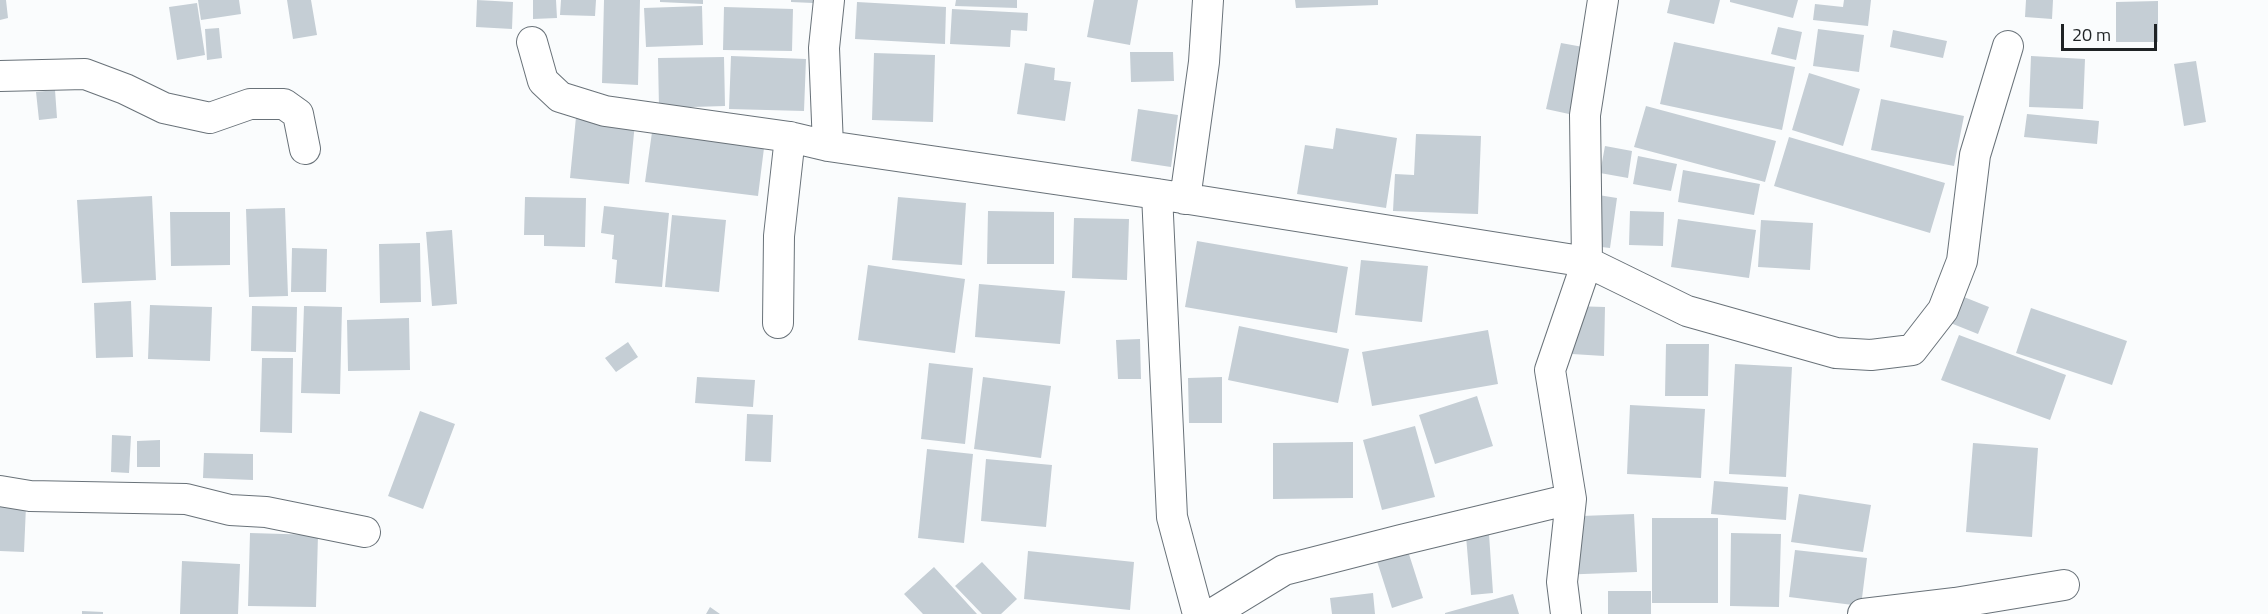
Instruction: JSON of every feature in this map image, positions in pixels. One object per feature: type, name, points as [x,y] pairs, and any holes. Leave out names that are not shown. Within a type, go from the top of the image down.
[{"type":"street","points":[[828,146],[824,48],[829,0]]},
{"type":"street","points":[[1198,614],[1172,517],[1171,197],[1204,62],[1208,0]]},
{"type":"street","points":[[1566,614],[1562,582],[1571,499],[1550,370],[1587,262],[1585,115],[1603,0]]},
{"type":"street","points":[[532,42],[543,81],[560,97],[605,111],[790,137],[828,146],[1587,262],[1688,312],[1836,353],[1871,355],[1912,350],[1943,310],[1962,261],[1975,155],[2008,46]]},
{"type":"street","points":[[0,75],[85,74],[164,108],[210,118],[250,104],[284,104],[298,114],[305,149]]},
{"type":"street","points":[[778,323],[779,236],[790,137]]},
{"type":"street","points":[[0,491],[30,495],[186,499],[230,510],[266,512],[365,532]]},
{"type":"street","points":[[1212,614],[1284,570],[1571,499]]},
{"type":"street","points":[[1863,614],[1955,603],[2064,585]]},
{"type":"building","points":[[0,0],[6,0],[8,18],[0,20]]},
{"type":"building","points":[[198,0],[239,0],[241,14],[201,20]]},
{"type":"building","points":[[287,0],[311,0],[317,35],[293,39]]},
{"type":"building","points":[[477,0],[513,2],[512,29],[476,27]]},
{"type":"building","points":[[533,0],[556,0],[557,18],[533,19]]},
{"type":"building","points":[[561,0],[596,0],[595,16],[560,15]]},
{"type":"building","points":[[604,0],[640,0],[638,85],[602,83]]},
{"type":"building","points":[[660,0],[703,0],[703,4],[660,2]]},
{"type":"building","points":[[791,0],[813,0],[813,3],[791,2]]},
{"type":"building","points":[[956,0],[1017,0],[1017,8],[955,6]]},
{"type":"building","points":[[1094,0],[1138,0],[1130,45],[1087,37]]},
{"type":"building","points":[[1295,0],[1378,0],[1378,5],[1296,8]]},
{"type":"building","points":[[1670,0],[1720,0],[1714,24],[1667,13]]},
{"type":"building","points":[[1730,0],[1798,0],[1793,18],[1730,2]]},
{"type":"building","points":[[1844,0],[1871,0],[1868,26],[1813,20],[1815,4],[1843,7]]},
{"type":"building","points":[[2026,0],[2053,0],[2052,19],[2025,17]]},
{"type":"building","points":[[2158,1],[2158,42],[2116,42],[2116,2]]},
{"type":"building","points":[[857,2],[946,7],[945,44],[855,39]]},
{"type":"building","points":[[197,3],[205,55],[177,60],[169,7]]},
{"type":"building","points":[[702,6],[703,45],[646,47],[644,8]]},
{"type":"building","points":[[724,7],[793,9],[792,51],[723,50]]},
{"type":"building","points":[[952,9],[1028,13],[1027,31],[1011,30],[1010,47],[950,44]]},
{"type":"building","points":[[1778,27],[1802,32],[1796,60],[1771,54]]},
{"type":"building","points":[[219,28],[222,58],[207,60],[205,29]]},
{"type":"building","points":[[1818,29],[1864,35],[1859,72],[1813,66]]},
{"type":"building","points":[[1893,30],[1947,41],[1943,58],[1890,47]]},
{"type":"building","points":[[1674,42],[1795,67],[1782,130],[1660,104]]},
{"type":"building","points":[[1561,43],[1583,47],[1569,114],[1546,109]]},
{"type":"building","points":[[1130,52],[1173,52],[1174,81],[1131,82]]},
{"type":"building","points":[[874,53],[935,55],[933,122],[872,120]]},
{"type":"building","points":[[731,56],[806,59],[804,111],[729,109]]},
{"type":"building","points":[[2031,56],[2085,59],[2083,109],[2029,107]]},
{"type":"building","points":[[724,57],[725,106],[659,108],[658,58]]},
{"type":"building","points":[[2196,61],[2206,122],[2184,126],[2174,64]]},
{"type":"building","points":[[1025,63],[1055,68],[1054,80],[1071,82],[1065,121],[1017,114]]},
{"type":"building","points":[[1809,73],[1860,89],[1843,146],[1792,130]]},
{"type":"building","points":[[55,90],[57,118],[39,120],[36,92]]},
{"type":"building","points":[[1881,99],[1964,116],[1954,166],[1871,150]]},
{"type":"building","points":[[1646,106],[1776,141],[1765,182],[1634,147]]},
{"type":"building","points":[[1138,109],[1178,115],[1171,167],[1131,161]]},
{"type":"building","points":[[2027,114],[2099,121],[2097,144],[2024,137]]},
{"type":"building","points":[[576,117],[635,123],[629,184],[570,178]]},
{"type":"building","points":[[653,125],[765,140],[758,196],[645,182]]},
{"type":"building","points":[[1336,128],[1397,138],[1386,208],[1297,194],[1305,145],[1333,149]]},
{"type":"building","points":[[1416,134],[1481,136],[1478,214],[1393,211],[1395,174],[1414,175]]},
{"type":"building","points":[[1789,137],[1945,183],[1930,233],[1774,186]]},
{"type":"building","points":[[1605,146],[1632,151],[1628,178],[1600,173]]},
{"type":"building","points":[[1638,156],[1677,164],[1671,191],[1633,184]]},
{"type":"building","points":[[1683,170],[1760,184],[1754,215],[1678,202]]},
{"type":"building","points":[[1592,194],[1617,198],[1610,248],[1585,245]]},
{"type":"building","points":[[152,196],[156,280],[82,283],[77,200]]},
{"type":"building","points":[[525,197],[586,198],[585,247],[544,246],[544,235],[524,235]]},
{"type":"building","points":[[898,197],[966,203],[962,265],[892,260]]},
{"type":"building","points":[[604,206],[669,213],[662,287],[615,283],[617,260],[612,259],[614,235],[601,233]]},
{"type":"building","points":[[285,208],[288,296],[249,297],[246,209]]},
{"type":"building","points":[[988,211],[1054,212],[1054,264],[987,264]]},
{"type":"building","points":[[1630,211],[1664,212],[1663,246],[1629,245]]},
{"type":"building","points":[[170,212],[230,212],[230,265],[171,266]]},
{"type":"building","points":[[672,215],[726,220],[719,292],[665,287]]},
{"type":"building","points":[[1074,218],[1129,219],[1127,280],[1072,278]]},
{"type":"building","points":[[1678,219],[1756,230],[1749,278],[1671,267]]},
{"type":"building","points":[[1761,220],[1813,223],[1810,270],[1758,267]]},
{"type":"building","points":[[452,230],[457,304],[432,306],[426,232]]},
{"type":"building","points":[[1197,241],[1348,267],[1337,333],[1185,307]]},
{"type":"building","points":[[420,243],[421,302],[380,303],[379,244]]},
{"type":"building","points":[[292,248],[327,249],[326,292],[291,292]]},
{"type":"building","points":[[1361,260],[1428,266],[1422,322],[1355,315]]},
{"type":"building","points":[[868,265],[965,279],[955,353],[858,340]]},
{"type":"building","points":[[979,284],[1065,291],[1060,344],[975,337]]},
{"type":"building","points":[[1959,295],[1989,307],[1978,334],[1948,322]]},
{"type":"building","points":[[131,301],[133,357],[96,358],[94,303]]},
{"type":"building","points":[[150,305],[212,307],[210,361],[148,359]]},
{"type":"building","points":[[252,306],[297,307],[296,352],[251,351]]},
{"type":"building","points":[[304,306],[342,307],[340,394],[301,393]]},
{"type":"building","points":[[1573,306],[1605,307],[1604,356],[1572,354]]},
{"type":"building","points":[[2031,308],[2127,341],[2112,385],[2016,353]]},
{"type":"building","points":[[409,318],[410,370],[348,371],[347,320]]},
{"type":"building","points":[[1239,326],[1349,349],[1338,403],[1228,380]]},
{"type":"building","points":[[1488,330],[1498,384],[1372,406],[1362,352]]},
{"type":"building","points":[[1959,335],[2066,375],[2050,420],[1941,380]]},
{"type":"building","points":[[1140,339],[1141,379],[1118,379],[1116,340]]},
{"type":"building","points":[[628,342],[638,357],[616,372],[605,358]]},
{"type":"building","points":[[1666,344],[1709,344],[1708,396],[1665,396]]},
{"type":"building","points":[[262,358],[293,358],[292,433],[260,432]]},
{"type":"building","points":[[929,363],[973,368],[965,444],[921,439]]},
{"type":"building","points":[[1735,364],[1792,367],[1786,477],[1729,474]]},
{"type":"building","points":[[697,377],[755,380],[753,407],[695,403]]},
{"type":"building","points":[[983,377],[1051,386],[1041,458],[974,449]]},
{"type":"building","points":[[1222,377],[1222,423],[1189,423],[1188,378]]},
{"type":"building","points":[[1477,396],[1493,446],[1435,464],[1419,415]]},
{"type":"building","points":[[1630,405],[1705,409],[1701,478],[1627,474]]},
{"type":"building","points":[[420,411],[455,424],[423,509],[388,496]]},
{"type":"building","points":[[747,414],[773,415],[771,462],[745,461]]},
{"type":"building","points":[[1415,426],[1435,497],[1382,510],[1363,440]]},
{"type":"building","points":[[112,435],[131,436],[129,473],[111,472]]},
{"type":"building","points":[[160,440],[160,467],[137,467],[137,441]]},
{"type":"building","points":[[1353,442],[1353,498],[1273,499],[1273,443]]},
{"type":"building","points":[[1973,443],[2038,448],[2032,537],[1966,532]]},
{"type":"building","points":[[927,449],[973,454],[964,543],[918,538]]},
{"type":"building","points":[[204,453],[253,454],[253,480],[203,478]]},
{"type":"building","points":[[986,459],[1052,465],[1046,527],[981,521]]},
{"type":"building","points":[[1714,481],[1788,487],[1786,520],[1711,514]]},
{"type":"building","points":[[1799,494],[1871,505],[1863,552],[1791,542]]},
{"type":"building","points":[[0,504],[26,506],[24,552],[0,551]]},
{"type":"building","points":[[1634,514],[1637,572],[1557,575],[1555,517]]},
{"type":"building","points":[[1652,518],[1718,518],[1718,603],[1652,603]]},
{"type":"building","points":[[250,533],[318,535],[316,607],[248,606]]},
{"type":"building","points":[[1731,533],[1781,534],[1779,607],[1730,606]]},
{"type":"building","points":[[1489,534],[1493,593],[1471,595],[1466,536]]},
{"type":"building","points":[[1407,548],[1423,598],[1392,608],[1376,558]]},
{"type":"building","points":[[1795,550],[1867,558],[1861,606],[1789,597]]},
{"type":"building","points":[[1028,551],[1134,562],[1130,610],[1024,599]]},
{"type":"building","points":[[182,561],[240,564],[238,614],[180,614]]},
{"type":"building","points":[[982,562],[1017,599],[1001,614],[982,614],[955,586]]},
{"type":"building","points":[[934,567],[977,614],[923,614],[904,594]]},
{"type":"building","points":[[1608,591],[1651,591],[1651,614],[1608,614]]},
{"type":"building","points":[[1373,593],[1375,614],[1332,614],[1330,598]]},
{"type":"building","points":[[1513,594],[1519,614],[1445,614],[1445,613]]},
{"type":"building","points":[[710,607],[720,614],[706,614]]},
{"type":"building","points":[[82,611],[103,612],[103,614],[82,614]]}]
